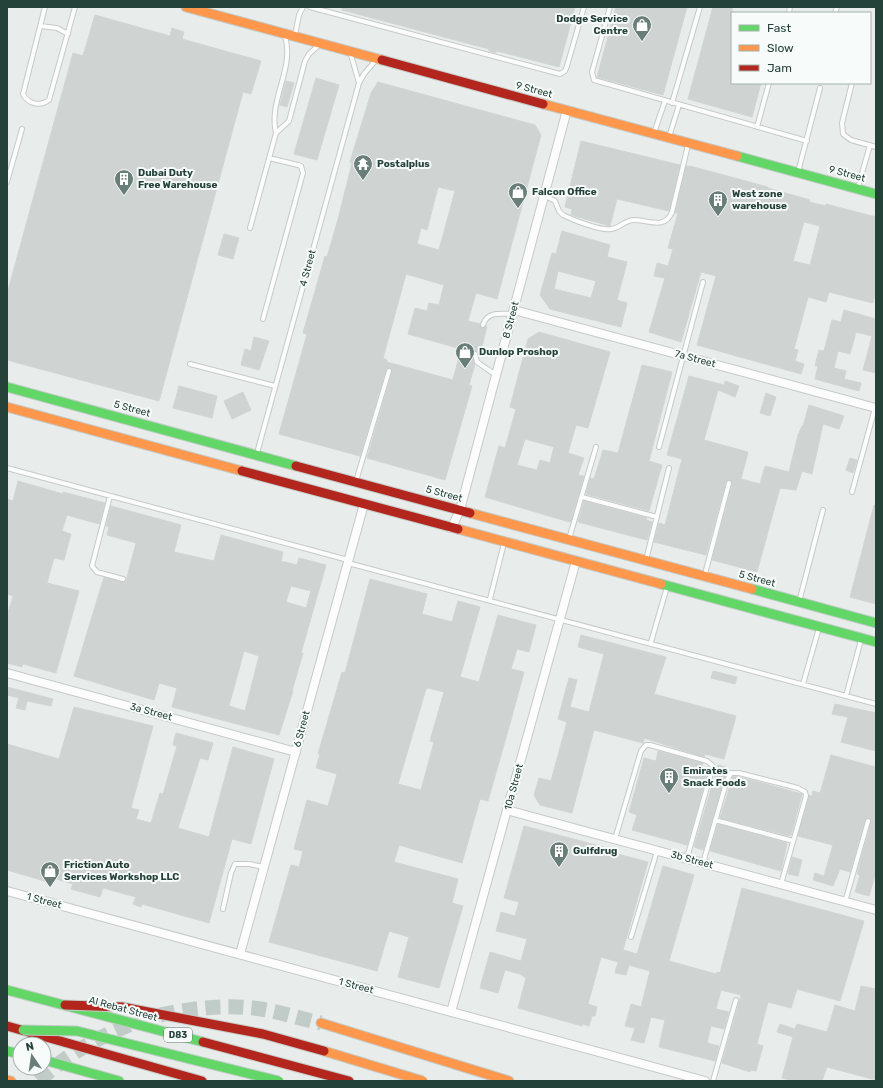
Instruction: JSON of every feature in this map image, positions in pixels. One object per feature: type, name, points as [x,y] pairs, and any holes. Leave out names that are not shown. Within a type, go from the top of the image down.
[{"type":"main road","name":"9 Street","points":[[192,8],[294,37],[321,43],[876,194]]},
{"type":"main road","name":"5 Street","points":[[7,387],[876,623]]},
{"type":"main road","points":[[7,407],[667,587],[876,642]]},
{"type":"main road","name":"Al Rebat Street","points":[[7,990],[349,1081]]},
{"type":"main road","points":[[65,1005],[122,1007],[248,1031],[322,1050],[423,1081]]},
{"type":"main road","points":[[321,1023],[509,1081]]},
{"type":"main road","points":[[7,1026],[202,1081]]},
{"type":"main road","points":[[23,1030],[77,1031],[279,1081]]},
{"type":"main road","points":[[52,1062],[119,1081]]},
{"type":"main road","points":[[7,1080],[11,1081]]},
{"type":"street","name":"8 Street","points":[[450,528],[460,510],[567,110]]},
{"type":"street","name":"7a Street","points":[[513,312],[875,408]]},
{"type":"street","name":"6 Street","points":[[240,954],[364,504]]},
{"type":"street","name":"10a Street","points":[[451,1012],[576,561]]},
{"type":"street","name":"3a Street","points":[[7,673],[296,752]]},
{"type":"street","name":"3b Street","points":[[507,810],[876,910]]},
{"type":"street","name":"1 Street","points":[[7,891],[705,1081]]},
{"type":"lane","points":[[45,7],[23,94],[30,102],[38,104],[49,100],[75,7]]},
{"type":"lane","points":[[294,37],[299,15],[303,7]]},
{"type":"lane","points":[[310,7],[560,74],[565,71],[567,66],[584,7]]},
{"type":"lane","points":[[610,7],[592,72],[593,78],[597,82],[806,141]]},
{"type":"lane","points":[[672,103],[700,7]]},
{"type":"lane","points":[[40,26],[57,28],[68,34]]},
{"type":"lane","points":[[276,134],[274,125],[275,109],[288,52],[284,34]]},
{"type":"lane","points":[[250,228],[276,134],[289,120],[305,61],[314,48],[321,43]]},
{"type":"lane","points":[[349,51],[359,83]]},
{"type":"lane","name":"4 Street","points":[[256,454],[359,83],[364,74],[377,59]]},
{"type":"lane","points":[[757,127],[769,84]]},
{"type":"lane","points":[[852,84],[841,129],[846,138],[876,147]]},
{"type":"lane","points":[[798,173],[820,88]]},
{"type":"lane","points":[[654,134],[665,101]]},
{"type":"lane","points":[[669,138],[679,105]]},
{"type":"lane","points":[[7,182],[22,129]]},
{"type":"lane","points":[[544,195],[555,201],[559,211],[563,215],[605,229],[615,228],[631,220],[662,223],[671,215],[689,143]]},
{"type":"lane","points":[[858,189],[870,145]]},
{"type":"lane","points":[[262,320],[303,172],[301,166],[298,164],[269,158]]},
{"type":"lane","points":[[659,447],[703,282]]},
{"type":"lane","points":[[483,325],[484,320],[491,315],[513,312]]},
{"type":"lane","points":[[475,354],[477,362],[496,375]]},
{"type":"lane","points":[[190,364],[275,386]]},
{"type":"lane","points":[[356,481],[389,371]]},
{"type":"lane","points":[[852,492],[875,408]]},
{"type":"lane","points":[[569,540],[596,447]]},
{"type":"lane","points":[[7,468],[876,704]]},
{"type":"lane","points":[[646,560],[669,468]]},
{"type":"lane","points":[[704,577],[729,483]]},
{"type":"lane","points":[[110,496],[92,566],[97,572],[123,579]]},
{"type":"lane","points":[[582,497],[657,517]]},
{"type":"lane","points":[[798,602],[823,510]]},
{"type":"lane","points":[[490,599],[505,542]]},
{"type":"lane","points":[[651,642],[667,587]]},
{"type":"lane","points":[[803,684],[819,627]]},
{"type":"lane","points":[[846,696],[862,638]]},
{"type":"lane","points":[[615,839],[641,751],[646,745],[665,749],[707,761],[713,766],[687,858]]},
{"type":"lane","points":[[703,863],[728,776],[731,773],[739,772],[798,788],[805,792],[806,796],[781,884]]},
{"type":"lane","points":[[715,820],[793,841]]},
{"type":"lane","points":[[845,902],[868,821]]},
{"type":"lane","points":[[631,936],[657,850]]},
{"type":"lane","points":[[223,909],[231,873],[235,864],[249,864],[264,867]]},
{"type":"lane","points":[[713,1081],[736,1000]]},
{"type":"building","points":[[342,7],[575,7],[559,67],[497,51],[496,53],[489,51],[489,49],[342,10]]},
{"type":"building","name":"Dodge Service Centre","points":[[616,7],[687,7],[663,95],[597,77]]},
{"type":"building","points":[[713,7],[732,7],[731,84],[761,84],[752,117],[688,99]]},
{"type":"building","name":"Dubai Duty Free Warehouse","points":[[95,15],[170,36],[172,28],[184,32],[182,39],[261,61],[251,94],[243,92],[159,401],[7,360],[7,294],[73,53],[83,56]]},
{"type":"building","points":[[316,78],[339,85],[317,160],[294,154]]},
{"type":"building","points":[[286,81],[294,83],[287,107],[280,105]]},
{"type":"building","points":[[378,82],[535,125],[541,135],[497,299],[476,293],[468,321],[480,324],[482,328],[487,326],[480,355],[476,351],[472,353],[475,364],[469,385],[472,386],[445,480],[367,458],[392,372],[390,368],[386,370],[360,456],[279,434],[307,334],[303,333],[325,256],[327,257],[338,219],[352,163],[350,162],[371,93]],"holes":[[[438,187],[455,191],[439,250],[417,244],[421,228],[427,230]],[[406,274],[444,285],[439,305],[429,303],[427,311],[415,308],[408,334],[461,349],[453,380],[387,362],[387,360],[383,358]]]},
{"type":"building","points":[[581,141],[680,165],[669,211],[617,199],[610,226],[571,215],[572,209],[565,207]]},
{"type":"building","points":[[686,166],[690,166],[768,187],[810,200],[809,202],[826,206],[826,204],[876,217],[876,290],[873,303],[829,292],[826,302],[808,297],[794,349],[798,350],[795,361],[804,364],[801,374],[697,345],[716,276],[701,272],[681,342],[649,332],[665,278],[654,276],[657,263],[668,266],[673,249],[668,248],[678,213],[675,213]],"holes":[[[804,222],[820,226],[810,265],[793,261]]]},
{"type":"building","points":[[562,231],[610,245],[607,257],[627,262],[617,300],[627,303],[621,327],[550,309],[540,295],[552,253],[556,254]],"holes":[[[558,271],[596,281],[591,298],[554,289]]]},
{"type":"building","points":[[224,234],[239,238],[233,259],[218,255]]},
{"type":"building","points":[[844,310],[876,319],[876,373],[863,370],[872,336],[856,332],[850,354],[838,351],[834,368],[846,371],[844,379],[861,383],[859,391],[815,379],[818,366],[815,366],[819,350],[824,351],[832,320],[841,322]]},
{"type":"building","points":[[539,332],[610,352],[588,428],[576,425],[568,453],[584,458],[578,475],[584,476],[571,521],[569,522],[485,497],[499,446],[505,448],[516,409],[510,407],[528,339]],"holes":[[[525,439],[554,447],[550,463],[540,460],[537,470],[517,465]]]},
{"type":"building","points":[[254,337],[269,341],[259,370],[241,365],[245,349],[251,351]]},
{"type":"building","points":[[642,365],[672,372],[649,461],[662,465],[649,511],[586,494],[590,478],[594,479],[603,450],[618,453]]},
{"type":"building","points":[[689,376],[724,385],[725,381],[739,386],[735,397],[718,390],[704,440],[748,452],[741,479],[760,484],[765,466],[789,472],[798,435],[803,426],[809,405],[844,416],[839,429],[823,424],[812,474],[802,471],[796,490],[780,488],[757,572],[712,560],[732,484],[730,480],[726,482],[706,555],[654,542],[659,523],[665,525],[682,459],[667,455]]},
{"type":"building","points":[[179,386],[217,396],[212,418],[173,408]]},
{"type":"building","points":[[243,392],[251,410],[232,419],[224,401]]},
{"type":"building","points":[[766,393],[776,397],[770,416],[760,413]]},
{"type":"building","points":[[850,458],[857,460],[853,473],[846,470]]},
{"type":"building","points":[[18,481],[63,494],[63,492],[105,503],[99,524],[67,515],[62,531],[71,534],[64,560],[54,558],[47,583],[79,591],[56,673],[23,664],[22,667],[7,663],[7,616],[13,596],[7,594],[7,499],[13,501]]},
{"type":"building","points":[[584,501],[647,518],[646,520],[652,522],[647,540],[578,522]]},
{"type":"building","points":[[874,505],[876,505],[876,604],[850,597]]},
{"type":"building","points":[[111,506],[181,525],[174,552],[214,561],[221,535],[283,552],[281,561],[297,565],[299,558],[326,565],[301,653],[303,653],[293,691],[279,735],[172,707],[177,688],[159,683],[154,700],[74,676],[104,577],[122,582],[126,581],[136,543],[107,535],[109,527],[106,526]],"holes":[[[291,586],[311,591],[306,608],[286,602]],[[244,651],[259,656],[245,711],[229,706]]]},
{"type":"building","points":[[370,579],[427,594],[422,614],[452,622],[458,601],[480,607],[460,677],[479,682],[498,615],[536,625],[529,652],[517,649],[511,669],[524,672],[488,801],[480,799],[462,863],[399,845],[394,862],[458,879],[452,903],[463,906],[439,988],[398,977],[409,937],[389,931],[377,971],[269,942],[291,865],[299,867],[303,851],[294,849],[307,800],[328,806],[337,774],[316,768],[320,754],[318,754],[342,672],[345,673]],"holes":[[[428,688],[444,692],[430,741],[434,742],[421,790],[398,784],[426,689]]]},
{"type":"building","points":[[581,635],[666,657],[654,694],[736,716],[724,759],[705,754],[704,757],[644,738],[643,743],[594,730],[572,813],[540,805],[534,795],[539,778],[551,781],[567,722],[558,719],[569,678],[577,680],[570,707],[589,712],[604,654],[578,647]]},
{"type":"building","points":[[713,671],[737,677],[735,684],[711,678]]},
{"type":"building","points":[[7,687],[53,699],[51,706],[27,701],[25,710],[16,708],[19,698],[7,695]]},
{"type":"building","points":[[835,704],[876,713],[876,751],[841,742],[848,717],[832,714]]},
{"type":"building","points":[[74,707],[153,726],[131,808],[139,810],[136,819],[151,823],[160,793],[163,794],[177,746],[173,745],[176,733],[213,743],[208,760],[200,758],[178,828],[209,837],[233,747],[274,759],[251,844],[232,839],[209,923],[142,904],[141,907],[133,904],[136,897],[103,888],[100,897],[71,889],[73,884],[50,877],[48,882],[7,870],[7,744],[59,759]]},
{"type":"building","name":"Emirates Snack Foods","points":[[658,751],[703,763],[700,774],[707,776],[687,845],[632,830],[637,815],[629,812],[644,758],[656,761]]},
{"type":"building","points":[[831,755],[876,767],[876,872],[869,896],[855,892],[860,875],[857,874],[871,822],[870,818],[865,820],[850,872],[840,869],[833,886],[813,880],[815,873],[824,876],[833,845],[798,836],[809,795],[812,796],[813,791],[820,793]]},
{"type":"building","points":[[718,765],[726,767],[724,772],[727,773],[703,850],[694,847]]},
{"type":"building","points":[[733,776],[802,794],[791,835],[789,836],[720,818]]},
{"type":"building","points":[[718,824],[787,843],[781,871],[710,851]]},
{"type":"building","points":[[524,826],[611,849],[610,852],[648,862],[623,950],[637,954],[663,866],[694,875],[669,961],[716,974],[717,972],[720,973],[742,888],[864,921],[840,1001],[797,989],[791,1008],[768,1002],[757,1044],[763,1046],[756,1071],[750,1070],[750,1072],[722,1063],[741,995],[721,990],[716,1009],[729,1012],[724,1029],[711,1026],[707,1043],[719,1046],[715,1061],[659,1047],[665,1020],[651,1017],[644,1043],[631,1040],[635,1028],[625,1026],[631,1004],[641,1007],[650,971],[629,965],[626,975],[615,973],[618,962],[601,957],[588,1004],[597,1007],[595,1016],[592,1016],[589,1026],[583,1024],[582,1026],[518,1008],[526,978],[520,974],[505,970],[498,993],[480,988],[490,952],[521,961],[527,939],[496,931],[501,912],[515,916],[519,902],[504,898]]},
{"type":"building","points":[[792,857],[802,860],[798,876],[788,874]]},
{"type":"building","points":[[861,986],[876,989],[876,1080],[827,1067],[822,1081],[794,1081],[782,1078],[793,1037],[777,1032],[780,1024],[795,1029],[797,1024],[827,1032],[835,1005],[855,1011]]},
{"type":"tunnel","points":[[160,1015],[185,1010],[236,1007],[268,1010],[321,1023]]},
{"type":"tunnel","points":[[39,1081],[73,1053],[112,1032],[139,1021]]},
{"type":"traffic: fast","points":[[737,156],[876,194]]},
{"type":"traffic: fast","points":[[7,387],[296,466]]},
{"type":"traffic: fast","points":[[661,584],[876,642]]},
{"type":"traffic: fast","points":[[752,589],[876,623]]},
{"type":"traffic: fast","points":[[7,990],[203,1042]]},
{"type":"traffic: fast","points":[[23,1030],[77,1031],[279,1081]]},
{"type":"traffic: fast","points":[[7,1051],[12,1052]]},
{"type":"traffic: fast","points":[[52,1062],[119,1081]]},
{"type":"traffic: slow","points":[[186,7],[382,60]]},
{"type":"traffic: slow","points":[[543,104],[737,156]]},
{"type":"traffic: slow","points":[[7,407],[242,471]]},
{"type":"traffic: slow","points":[[470,513],[752,589]]},
{"type":"traffic: slow","points":[[458,529],[661,584]]},
{"type":"traffic: slow","points":[[321,1023],[509,1081]]},
{"type":"traffic: slow","points":[[324,1051],[423,1081]]},
{"type":"traffic: slow","points":[[7,1080],[11,1081]]},
{"type":"traffic: jam","points":[[382,60],[543,104]]},
{"type":"traffic: jam","points":[[296,466],[470,513]]},
{"type":"traffic: jam","points":[[242,471],[458,529]]},
{"type":"traffic: jam","points":[[65,1005],[122,1007],[263,1034],[324,1051]]},
{"type":"traffic: jam","points":[[7,1026],[202,1081]]},
{"type":"traffic: jam","points":[[203,1042],[349,1081]]},
{"type":"place","name":"Dodge Service Centre","points":[[642,42]]},
{"type":"place","name":"Postalplus","points":[[363,181]]},
{"type":"place","name":"Dubai Duty Free Warehouse","points":[[124,196]]},
{"type":"place","name":"Falcon Office","points":[[518,209]]},
{"type":"place","name":"West zone warehouse","points":[[718,217]]},
{"type":"place","name":"Dunlop Proshop","points":[[465,369]]},
{"type":"place","name":"Emirates Snack Foods","points":[[669,794]]},
{"type":"place","name":"Gulfdrug","points":[[559,868]]},
{"type":"place","name":"Friction Auto Services Workshop LLC","points":[[50,888]]}]
